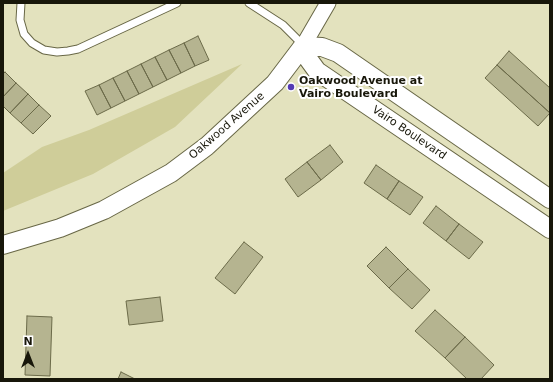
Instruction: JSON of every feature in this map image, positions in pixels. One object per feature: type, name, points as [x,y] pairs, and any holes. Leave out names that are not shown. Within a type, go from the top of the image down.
[{"type":"street","name":"Oakwood Avenue","points":[[3,245],[60,228],[104,210],[171,173],[207,146],[275,83],[303,46],[328,3]]},
{"type":"street","points":[[303,46],[322,47],[338,53],[550,199]]},
{"type":"street","name":"Vairo Boulevard","points":[[303,46],[309,60],[317,71],[550,230]]},
{"type":"lane","points":[[21,3],[20,20],[24,34],[32,43],[44,50],[56,52],[78,49],[177,3]]},
{"type":"lane","points":[[249,3],[283,25],[303,46]]},
{"type":"shaded area","points":[[242,64],[175,127],[93,174],[3,211],[3,173],[42,147],[89,130]]},
{"type":"building","points":[[198,36],[209,60],[195,66],[184,43]]},
{"type":"building","points":[[184,43],[195,66],[181,73],[169,50]]},
{"type":"building","points":[[169,50],[181,73],[167,80],[155,57]]},
{"type":"building","points":[[509,51],[550,88],[550,113],[497,65]]},
{"type":"building","points":[[155,57],[167,80],[153,87],[141,64]]},
{"type":"building","points":[[141,64],[153,87],[139,94],[127,71]]},
{"type":"building","points":[[497,65],[550,113],[538,126],[485,78]]},
{"type":"building","points":[[127,71],[139,94],[125,101],[113,78]]},
{"type":"building","points":[[5,72],[16,83],[3,97],[3,74]]},
{"type":"building","points":[[113,78],[125,101],[111,108],[99,85]]},
{"type":"building","points":[[16,83],[28,94],[10,113],[3,106],[3,97]]},
{"type":"building","points":[[99,85],[111,108],[97,115],[85,91]]},
{"type":"building","points":[[28,94],[39,105],[21,123],[10,113]]},
{"type":"building","points":[[39,105],[51,116],[33,134],[21,123]]},
{"type":"building","points":[[330,145],[343,162],[321,180],[307,162]]},
{"type":"building","points":[[307,162],[321,180],[298,197],[285,179]]},
{"type":"building","points":[[376,165],[399,181],[387,199],[364,183]]},
{"type":"building","points":[[399,181],[423,197],[410,215],[387,199]]},
{"type":"building","points":[[436,206],[459,224],[446,241],[423,223]]},
{"type":"building","points":[[459,224],[483,242],[469,259],[446,241]]},
{"type":"building","points":[[244,242],[263,257],[235,294],[215,278]]},
{"type":"building","points":[[386,247],[408,269],[389,288],[367,266]]},
{"type":"building","points":[[408,269],[430,290],[412,309],[389,288]]},
{"type":"building","points":[[160,297],[163,321],[129,325],[126,301]]},
{"type":"building","points":[[435,310],[465,337],[445,358],[415,331]]},
{"type":"building","points":[[27,316],[52,317],[50,376],[25,375]]},
{"type":"building","points":[[465,337],[494,365],[481,379],[467,379],[445,358]]},
{"type":"building","points":[[121,372],[135,379],[118,379]]},
{"type":"place","name":"Oakwood Avenue at Vairo Boulevard","points":[[291,87]]}]
